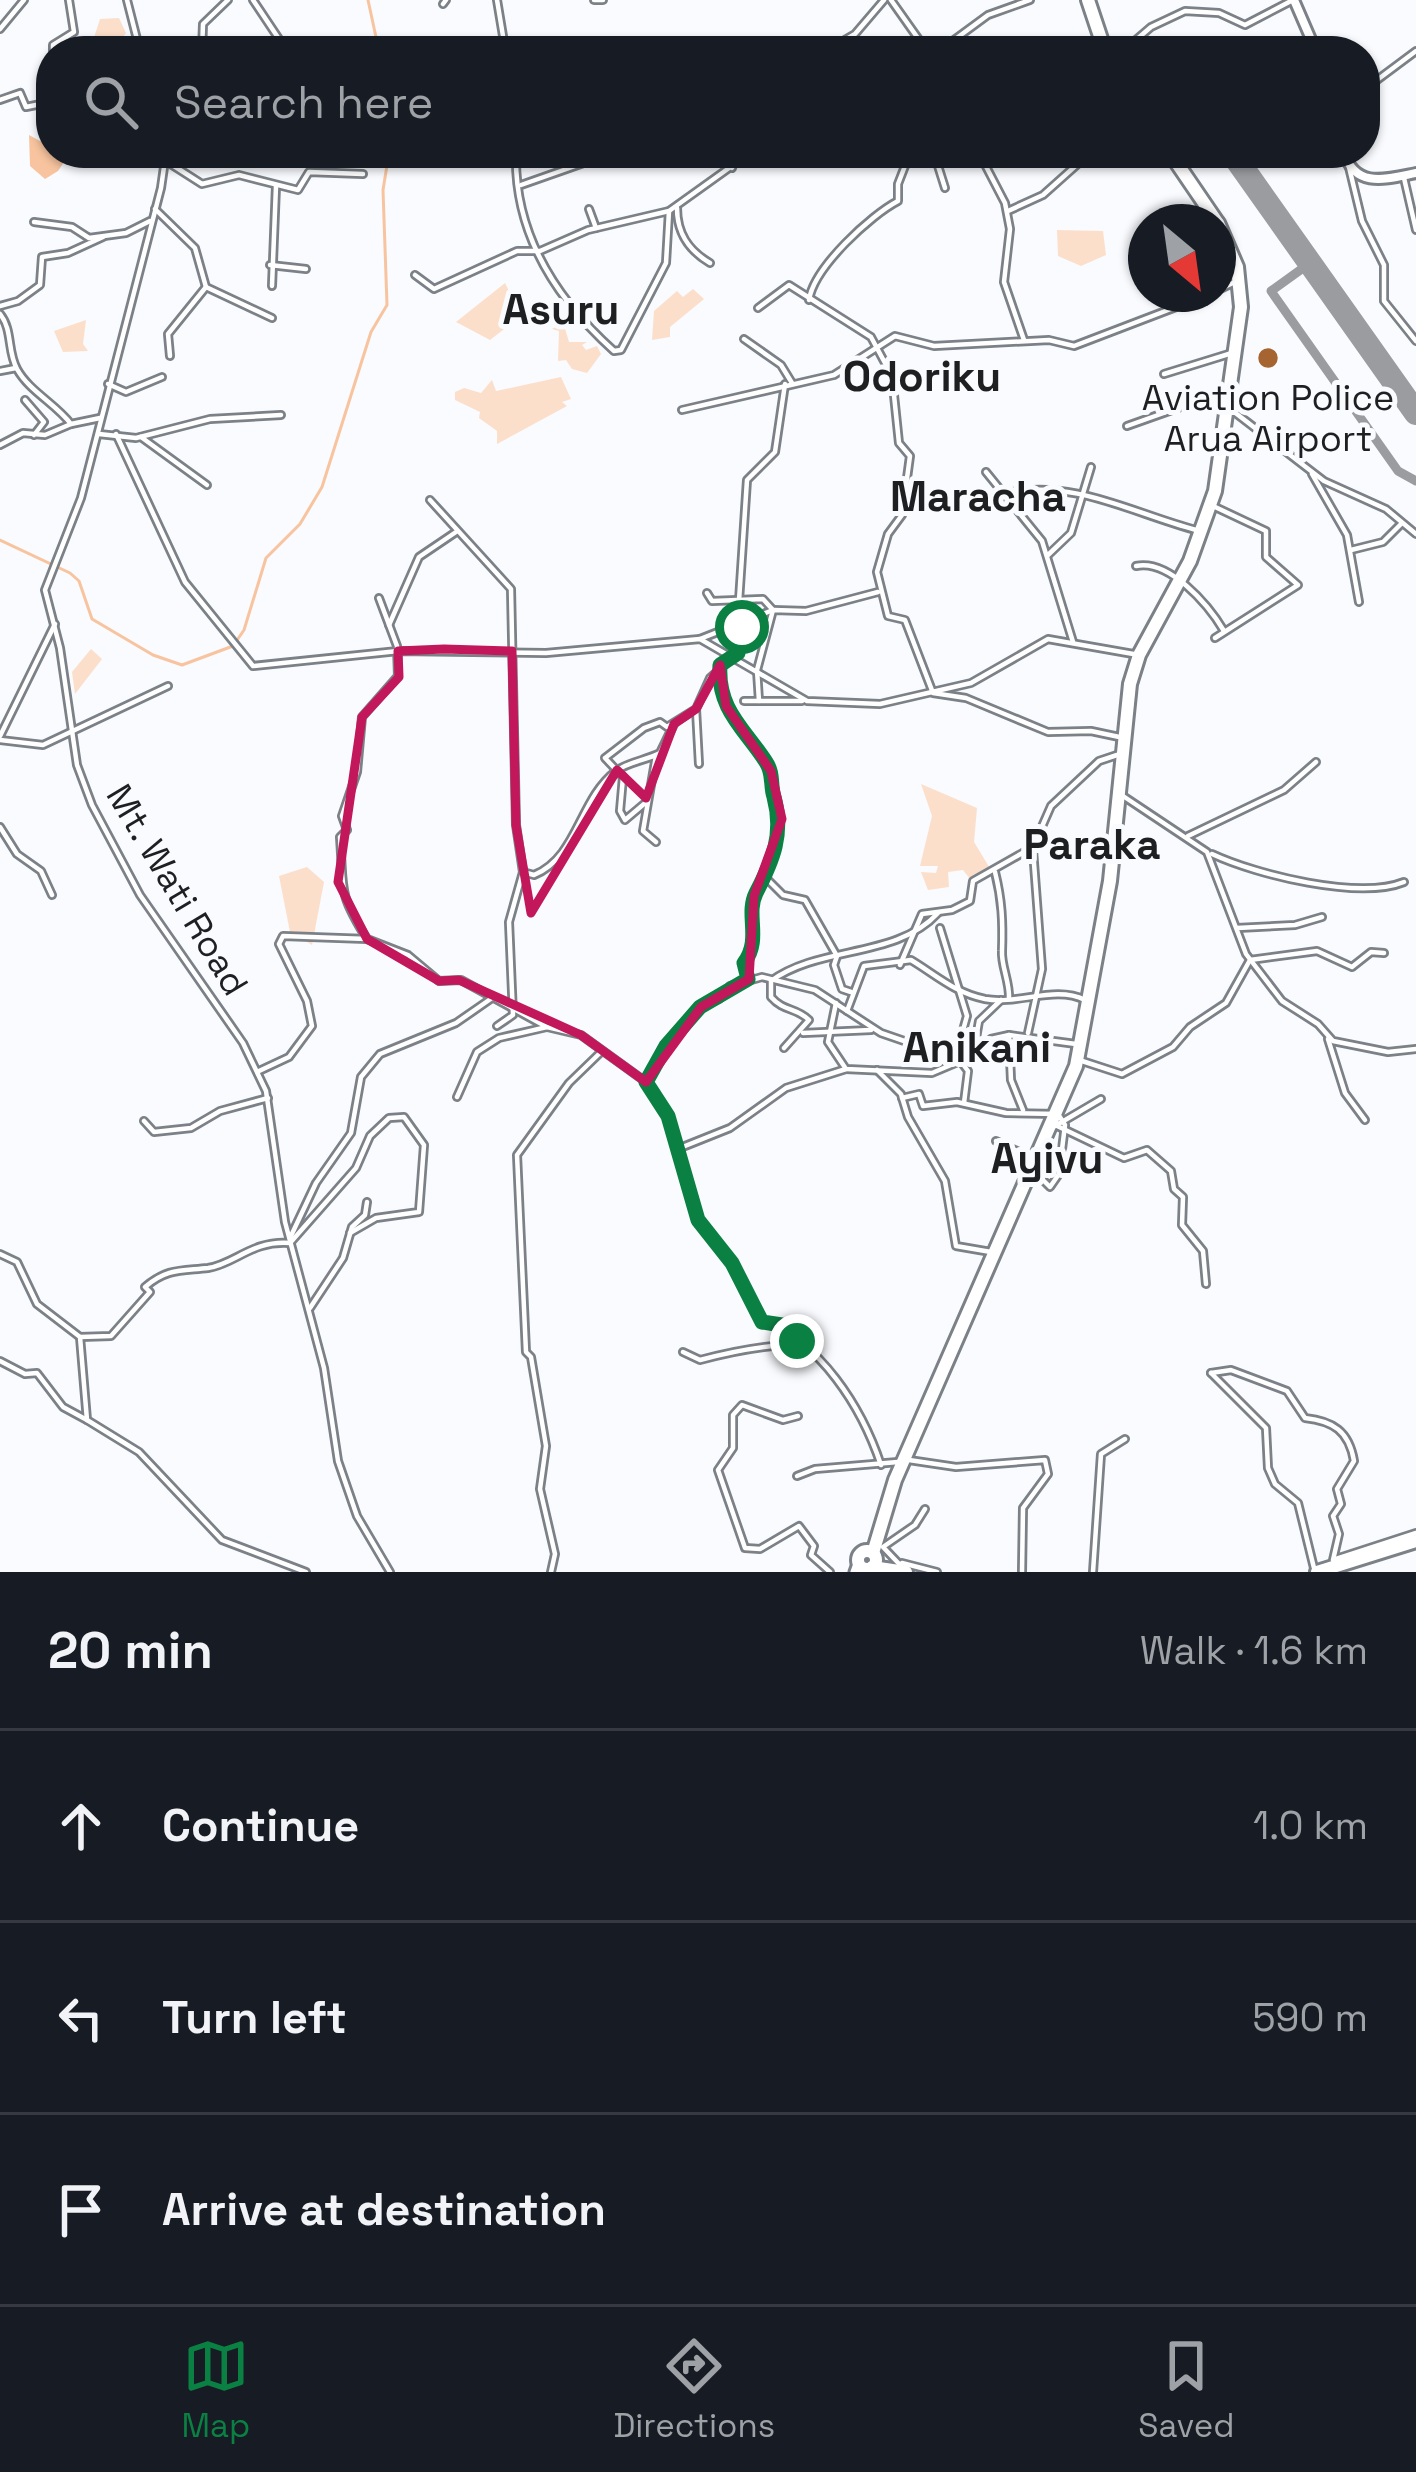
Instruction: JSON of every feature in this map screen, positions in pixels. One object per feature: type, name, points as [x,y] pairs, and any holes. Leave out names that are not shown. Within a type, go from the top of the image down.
[{"type":"main road","points":[[1088,0],[1100,36]]},
{"type":"main road","points":[[1180,168],[1205,204]]},
{"type":"main road","points":[[901,1569],[869,1565],[883,1536],[903,1461],[1034,1164],[1059,1123],[1080,1052],[1139,656],[1180,581],[1211,505],[1237,352],[1240,280],[1236,270]]},
{"type":"main road","points":[[1316,1572],[1416,1537]]},
{"type":"street","points":[[12,9],[13,0]]},
{"type":"street","points":[[0,29],[24,0]]},
{"type":"street","points":[[68,36],[74,32],[69,0]]},
{"type":"street","points":[[127,0],[136,36]]},
{"type":"street","points":[[203,36],[205,20],[228,0]]},
{"type":"street","points":[[253,0],[277,36]]},
{"type":"street","points":[[497,0],[503,36]]},
{"type":"street","points":[[594,0],[594,4],[603,0]]},
{"type":"street","points":[[852,36],[887,0],[915,36]]},
{"type":"street","points":[[960,36],[988,15],[1030,0]]},
{"type":"street","points":[[1145,36],[1180,12],[1219,13],[1245,25],[1294,0],[1310,36]]},
{"type":"street","points":[[1380,78],[1416,51]]},
{"type":"street","points":[[0,100],[20,92],[26,107],[36,105]]},
{"type":"street","name":"Mt. Wati Road","points":[[164,168],[77,511],[45,582],[83,784],[110,842],[258,1072],[268,1098],[290,1241],[310,1308],[338,1461],[357,1516],[390,1572]]},
{"type":"street","points":[[181,168],[202,184],[239,175],[298,190],[312,171],[363,175]]},
{"type":"street","points":[[518,168],[523,225],[535,251],[580,315],[620,352],[665,263],[669,211]]},
{"type":"street","points":[[521,185],[563,168]]},
{"type":"street","points":[[415,274],[434,289],[518,251],[535,251],[596,228],[669,211],[731,168]]},
{"type":"street","points":[[809,300],[817,275],[861,232],[872,213],[898,201],[904,168]]},
{"type":"street","points":[[939,168],[945,188]]},
{"type":"street","points":[[986,168],[1006,212],[1010,247],[1004,282],[1024,341]]},
{"type":"street","points":[[1006,212],[1043,195],[1073,168]]},
{"type":"street","points":[[1349,168],[1362,221],[1384,265],[1384,301],[1416,341]]},
{"type":"street","points":[[1352,168],[1370,180],[1416,173]]},
{"type":"street","points":[[1403,176],[1416,230]]},
{"type":"street","points":[[272,286],[276,187]]},
{"type":"street","points":[[677,208],[678,227],[689,248],[710,263]]},
{"type":"street","points":[[155,209],[195,248],[206,287],[272,318]]},
{"type":"street","points":[[589,209],[596,228]]},
{"type":"street","points":[[71,424],[16,368],[0,310],[40,285],[42,256],[68,253],[150,221]]},
{"type":"street","points":[[34,222],[72,227],[84,238],[103,237]]},
{"type":"street","points":[[270,265],[306,269]]},
{"type":"street","points":[[1236,282],[1240,280]]},
{"type":"street","points":[[758,308],[788,285],[832,317],[861,327],[893,381],[900,444],[910,454],[901,520],[888,534],[877,572],[888,616],[902,616],[909,627],[933,693]]},
{"type":"street","points":[[170,356],[167,334],[206,287]]},
{"type":"street","points":[[682,410],[835,375],[896,336],[934,346],[1024,341],[1082,344],[1164,312]]},
{"type":"street","points":[[644,804],[625,820],[620,812],[623,777],[605,760],[644,728],[674,724],[696,709],[720,665],[739,651],[744,623],[739,599],[747,480],[775,452],[789,384],[781,365],[744,339]]},
{"type":"street","points":[[1164,374],[1237,352]]},
{"type":"street","points":[[0,371],[16,368]]},
{"type":"street","points":[[108,384],[126,392],[162,377]]},
{"type":"street","points":[[26,400],[44,422],[34,435]]},
{"type":"street","points":[[1127,426],[1189,404],[1229,405],[1310,469],[1416,534]]},
{"type":"street","points":[[97,434],[141,437],[210,419],[281,415]]},
{"type":"street","points":[[0,445],[23,433],[34,435],[100,418]]},
{"type":"street","points":[[116,434],[185,582],[253,666],[398,651],[558,652],[700,639],[772,610],[806,611],[880,590]]},
{"type":"street","points":[[141,437],[207,485]]},
{"type":"street","points":[[1048,555],[1071,533],[1090,467]]},
{"type":"street","points":[[1310,469],[1350,550],[1359,602]]},
{"type":"street","points":[[986,472],[1007,493],[1048,555],[1073,642]]},
{"type":"street","points":[[1007,493],[1084,492],[1131,512],[1202,532]]},
{"type":"street","points":[[430,500],[492,562],[511,588],[515,825],[523,872],[508,929],[513,1015],[497,1026]]},
{"type":"street","points":[[1211,505],[1266,531],[1265,555],[1298,585],[1215,638]]},
{"type":"street","points":[[1350,550],[1383,542],[1402,523]]},
{"type":"street","points":[[389,625],[418,556],[457,532]]},
{"type":"street","points":[[1136,566],[1154,565],[1180,581],[1200,596],[1224,631]]},
{"type":"street","points":[[707,593],[712,601],[763,599],[772,610]]},
{"type":"street","points":[[368,939],[348,913],[338,882],[340,838],[347,830],[342,816],[357,772],[362,717],[398,676],[398,651],[379,598]]},
{"type":"street","points":[[759,701],[757,670],[772,610]]},
{"type":"street","points":[[55,624],[0,738],[35,746],[168,686]]},
{"type":"street","points":[[700,639],[807,701]]},
{"type":"street","points":[[744,701],[880,704],[933,693],[1004,668],[1038,643],[1073,642],[1139,656]]},
{"type":"street","points":[[720,665],[726,706],[743,738],[771,771],[781,815],[766,879],[754,896],[754,950],[744,963],[748,979]]},
{"type":"street","points":[[933,693],[966,698],[1048,732],[1124,738]]},
{"type":"street","points":[[696,709],[699,764]]},
{"type":"street","points":[[656,842],[643,832],[644,804],[656,756],[669,741],[674,724]]},
{"type":"street","points":[[1028,1034],[1042,969],[1033,847],[1051,806],[1101,759],[1123,755]]},
{"type":"street","points":[[523,872],[534,874],[558,861],[586,808],[617,770],[656,756]]},
{"type":"street","points":[[1186,838],[1284,790],[1316,762]]},
{"type":"street","points":[[1119,794],[1207,852],[1287,880],[1383,891],[1404,882]]},
{"type":"street","points":[[0,827],[16,854],[40,872],[52,895]]},
{"type":"street","points":[[964,885],[1033,847]]},
{"type":"street","points":[[1207,852],[1250,960],[1274,994],[1328,1037],[1388,1052],[1415,1048]]},
{"type":"street","points":[[975,1047],[979,1021],[1005,1000],[1010,970],[1001,956],[1006,925],[994,870]]},
{"type":"street","points":[[766,879],[783,895],[805,900],[837,956],[834,965],[842,988],[851,992]]},
{"type":"street","points":[[771,981],[790,968],[811,967],[910,937],[938,913],[972,898],[973,881]]},
{"type":"street","points":[[900,965],[922,914],[938,913]]},
{"type":"street","points":[[1237,928],[1295,925],[1322,916]]},
{"type":"street","points":[[940,928],[963,992],[966,1027],[959,1057]]},
{"type":"street","points":[[258,1072],[289,1057],[312,1025],[280,937],[368,939],[408,955],[439,981],[460,980],[547,1027],[580,1035],[646,1082],[665,1110],[698,1220],[732,1263],[762,1322],[786,1328],[860,1411],[881,1465]]},
{"type":"street","points":[[1250,960],[1317,951],[1352,967],[1371,952],[1384,953]]},
{"type":"street","points":[[847,1011],[864,966],[911,960],[963,992],[1005,1000],[1075,994],[1090,1002]]},
{"type":"street","points":[[679,1149],[730,1128],[786,1088],[846,1069],[932,1072],[975,1047],[1009,1035],[1028,1034],[1080,1052],[1122,1074],[1173,1047],[1190,1027],[1226,1003],[1250,960]]},
{"type":"street","points":[[646,1082],[666,1046],[700,1007],[748,979],[815,990],[873,1028],[959,1057],[968,1071],[964,1103]]},
{"type":"street","points":[[771,981],[771,997],[778,1005],[800,1010],[809,1021],[803,1033],[784,1048]]},
{"type":"street","points":[[290,1241],[316,1183],[351,1133],[362,1076],[380,1054],[456,1023],[492,998]]},
{"type":"street","points":[[836,1003],[828,1030],[846,1069]]},
{"type":"street","points":[[457,1097],[477,1052],[499,1038],[547,1027]]},
{"type":"street","points":[[803,1033],[864,1034],[873,1028]]},
{"type":"street","points":[[1009,1035],[1011,1080],[1024,1113]]},
{"type":"street","points":[[1328,1037],[1346,1093],[1365,1120]]},
{"type":"street","points":[[551,1572],[555,1554],[540,1489],[546,1446],[531,1357],[526,1352],[517,1155],[569,1083],[602,1052]]},
{"type":"street","points":[[877,1070],[902,1098],[945,1181],[956,1246],[994,1252]]},
{"type":"street","points":[[902,1098],[919,1094],[923,1106],[964,1103],[1024,1113],[1059,1123],[1124,1158],[1144,1150],[1162,1161],[1183,1197],[1182,1225],[1203,1251],[1206,1284]]},
{"type":"street","points":[[144,1121],[154,1132],[188,1129],[220,1111],[268,1098]]},
{"type":"street","points":[[1059,1123],[1101,1099]]},
{"type":"street","points":[[0,1254],[17,1262],[37,1304],[80,1337],[111,1336],[138,1311],[150,1292],[145,1287],[165,1272],[193,1265],[209,1268],[266,1243],[290,1241],[356,1168],[370,1136],[389,1118],[404,1117],[424,1144],[418,1212],[376,1218],[350,1233]]},
{"type":"street","points":[[996,1141],[1034,1164],[1053,1186],[1059,1123]]},
{"type":"street","points":[[310,1308],[343,1258],[367,1202]]},
{"type":"street","points":[[80,1337],[87,1420]]},
{"type":"street","points":[[683,1352],[700,1360],[736,1349],[776,1350],[800,1344]]},
{"type":"street","points":[[0,1361],[25,1374],[37,1373],[63,1406],[139,1452],[222,1540],[306,1572]]},
{"type":"street","points":[[1316,1572],[1298,1504],[1275,1484],[1268,1468],[1266,1427],[1211,1373],[1231,1370],[1287,1391],[1305,1418],[1332,1423],[1348,1441],[1354,1461],[1337,1489],[1341,1504],[1334,1516],[1339,1534],[1334,1568],[1416,1537]]},
{"type":"street","points":[[798,1416],[781,1420],[742,1405],[733,1415],[734,1448],[718,1470],[745,1548],[760,1549],[799,1526],[814,1546],[811,1555],[830,1572]]},
{"type":"street","points":[[1093,1572],[1101,1454],[1125,1439]]},
{"type":"street","points":[[797,1476],[815,1469],[903,1461],[965,1467],[1045,1460],[1048,1474],[1023,1508],[1022,1572]]},
{"type":"street","points":[[925,1509],[915,1525],[883,1536],[884,1551],[901,1569],[937,1572]]},
{"type":"highlighted area","points":[[398,651],[512,651],[516,825],[531,913],[617,770],[646,798],[674,724],[696,709],[720,665],[726,706],[771,771],[782,819],[754,896],[749,979],[701,1007],[646,1082],[581,1035],[459,980],[439,981],[367,939],[338,882],[362,717],[399,677]]},
{"type":"shaded area","points":[[119,18],[126,33],[95,36],[100,19]]},
{"type":"shaded area","points":[[29,135],[36,139],[36,168],[60,168],[45,179],[30,166]]},
{"type":"shaded area","points":[[1057,230],[1103,231],[1106,255],[1081,266],[1058,256]]},
{"type":"shaded area","points":[[505,283],[521,316],[490,340],[456,322]]},
{"type":"shaded area","points":[[693,289],[704,299],[670,327],[670,337],[652,340],[654,311],[677,291],[683,297]]},
{"type":"shaded area","points":[[86,320],[83,344],[88,351],[63,352],[54,331]]},
{"type":"shaded area","points":[[563,322],[569,342],[587,342],[582,345],[586,350],[597,346],[601,354],[587,373],[572,369],[566,360],[558,361],[559,331],[552,329]]},
{"type":"shaded area","points":[[561,377],[571,399],[562,402],[567,406],[497,444],[497,431],[479,418],[480,412],[455,400],[455,392],[464,388],[481,393],[492,380],[496,391]]},
{"type":"shaded area","points":[[91,649],[102,659],[75,694],[72,672]]},
{"type":"shaded area","points":[[921,784],[977,808],[974,842],[991,870],[970,879],[963,870],[948,872],[949,887],[928,890],[921,872],[936,873],[938,866],[920,866],[932,816]]},
{"type":"shaded area","points":[[307,867],[324,882],[312,945],[290,932],[279,876]]},
{"type":"waterway","points":[[368,0],[376,36]]},
{"type":"waterway","points":[[0,540],[70,573],[79,581],[92,619],[153,655],[182,665],[233,646],[244,630],[266,558],[300,524],[322,487],[371,332],[387,305],[383,190],[387,168]]},
{"type":"taxiway","points":[[1310,263],[1271,291],[1398,471],[1416,481]]},
{"type":"runway","points":[[1243,168],[1416,413]]},
{"type":"place","name":"Aviation Police Arua Airport","points":[[1268,358]]},
{"type":"district","name":"Asuru","points":[[561,309]]},
{"type":"district","name":"Odoriku","points":[[922,376]]},
{"type":"district","name":"Maracha","points":[[978,496]]},
{"type":"district","name":"Paraka","points":[[1092,844]]},
{"type":"district","name":"Anikani","points":[[977,1047]]},
{"type":"district","name":"Ayivu","points":[[1047,1158]]},
{"type":"route","points":[[742,627],[738,653],[720,665],[720,682],[737,729],[771,771],[780,833],[766,879],[754,896],[757,926],[754,950],[744,963],[748,979],[700,1007],[666,1046],[646,1082],[668,1116],[698,1220],[732,1263],[762,1322],[782,1325],[797,1341]]}]
